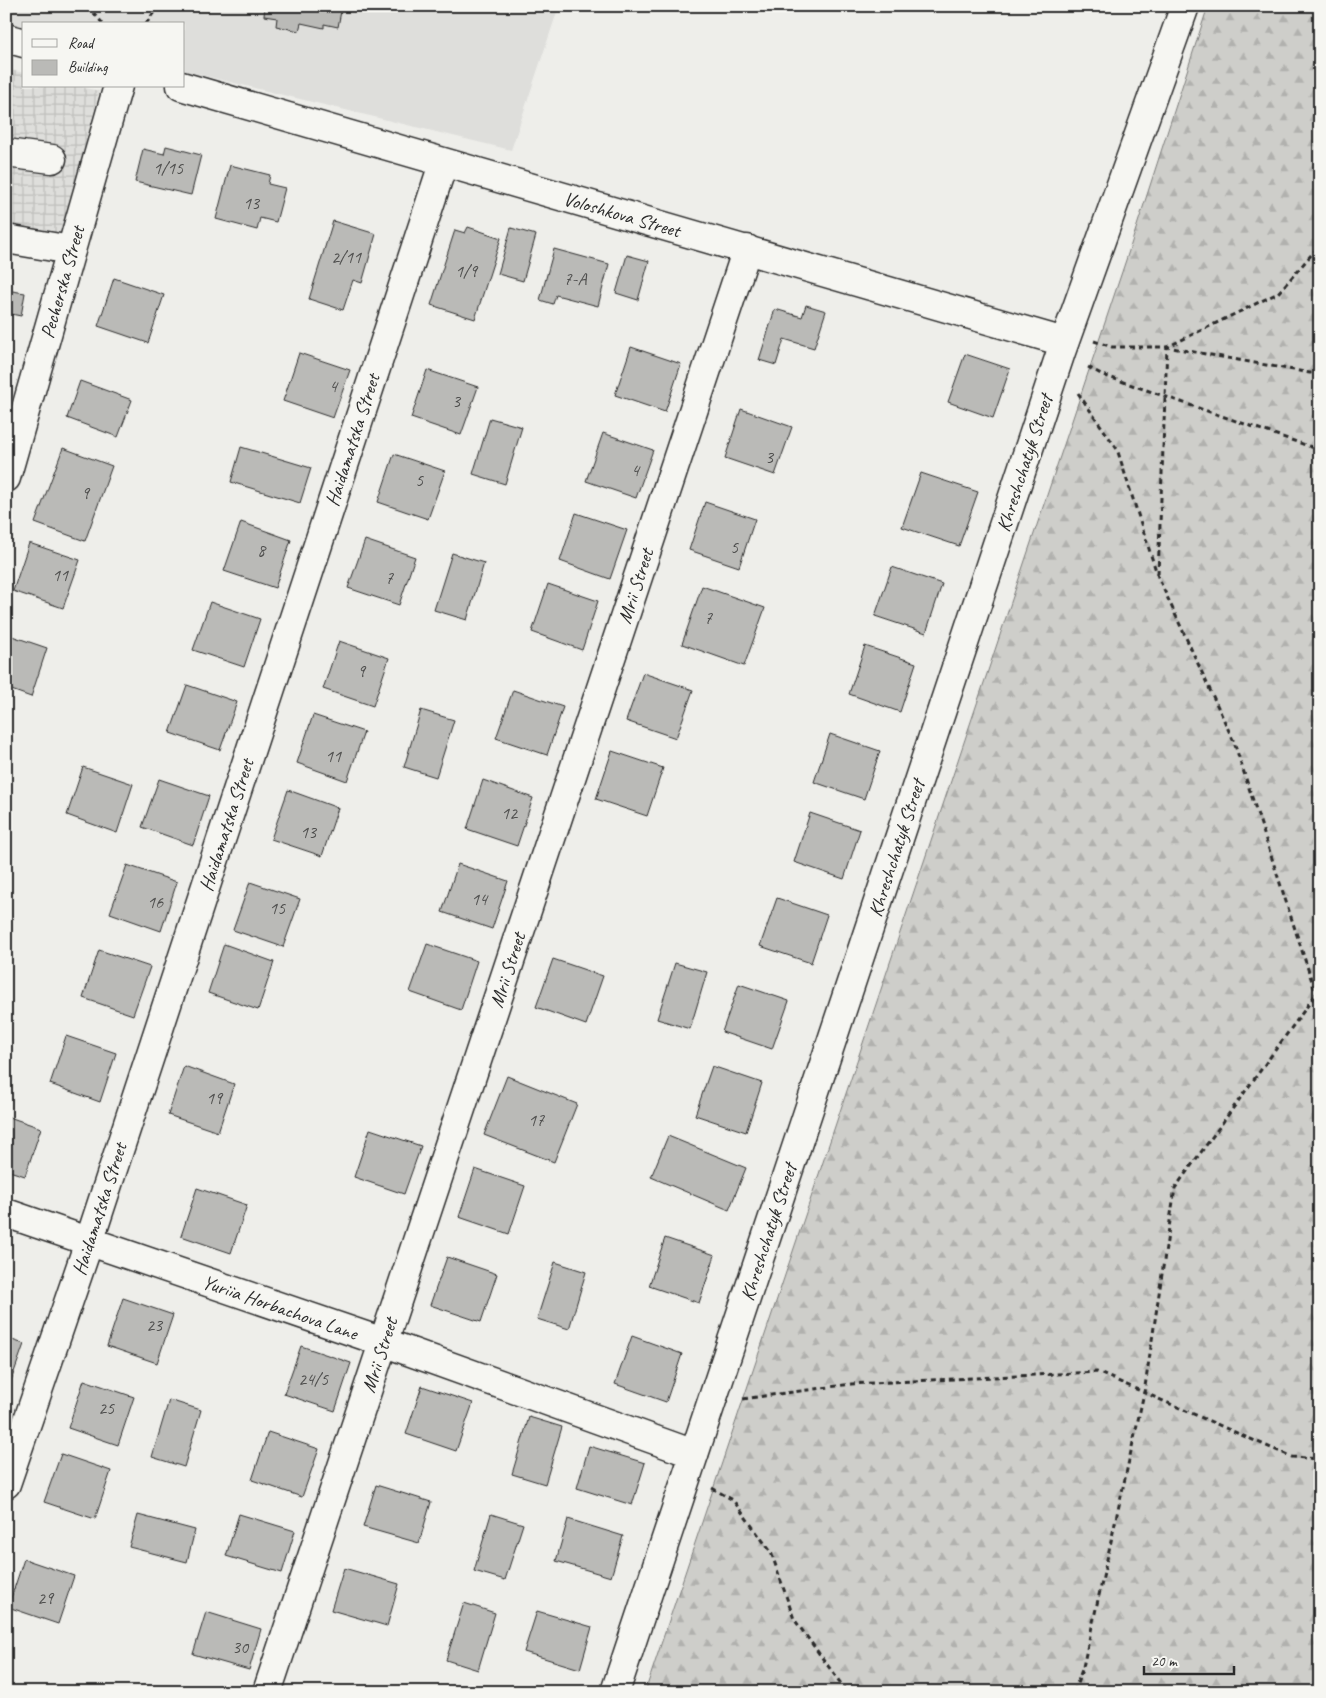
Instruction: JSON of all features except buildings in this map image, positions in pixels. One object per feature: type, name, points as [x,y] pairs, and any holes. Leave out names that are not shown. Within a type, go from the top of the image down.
[{"type":"street","name":"Khreshchatyk Street","points":[[615,1692],[1062,347],[1185,6]]},
{"type":"street","points":[[6,38],[22,42]]},
{"type":"street","name":"Voloshkova Street","points":[[185,87],[443,164],[747,249],[1062,347]]},
{"type":"street","name":"Pecherska Street","points":[[6,478],[117,88]]},
{"type":"street","points":[[6,153],[52,158]]},
{"type":"street","name":"Haidamatska Street","points":[[6,1484],[89,1242],[443,164]]},
{"type":"street","points":[[6,239],[71,250]]},
{"type":"street","name":"Mrii Street","points":[[268,1692],[747,249]]},
{"type":"street","name":"Yuriia Horbachova Lane","points":[[6,1212],[384,1342],[691,1464]]},
{"type":"path","points":[[88,6],[100,22]]},
{"type":"path","points":[[147,22],[158,6]]},
{"type":"path","points":[[1167,348],[1278,293],[1320,245]]},
{"type":"path","points":[[1062,347],[1167,348],[1310,373],[1320,372]]},
{"type":"path","points":[[1062,347],[1103,375],[1320,450]]},
{"type":"path","points":[[1062,347],[1095,415],[1116,449],[1158,577],[1234,742],[1318,994],[1320,1006]]},
{"type":"path","points":[[1158,577],[1167,348]]},
{"type":"path","points":[[1074,1692],[1083,1667],[1144,1394],[1175,1188],[1318,994]]},
{"type":"path","points":[[711,1403],[851,1384],[1097,1372],[1292,1457],[1320,1459]]},
{"type":"path","points":[[691,1464],[733,1500],[771,1552],[794,1618],[848,1692]]},
{"type":"shaded area","points":[[6,6],[559,6],[511,150],[185,71],[185,22],[22,22],[22,28],[6,24]]},
{"type":"shaded area","points":[[6,69],[22,73],[22,88],[86,88],[99,91],[63,235],[6,226]]},
{"type":"green space","points":[[1208,6],[1320,6],[1320,1692],[645,1692],[1126,260]]}]
